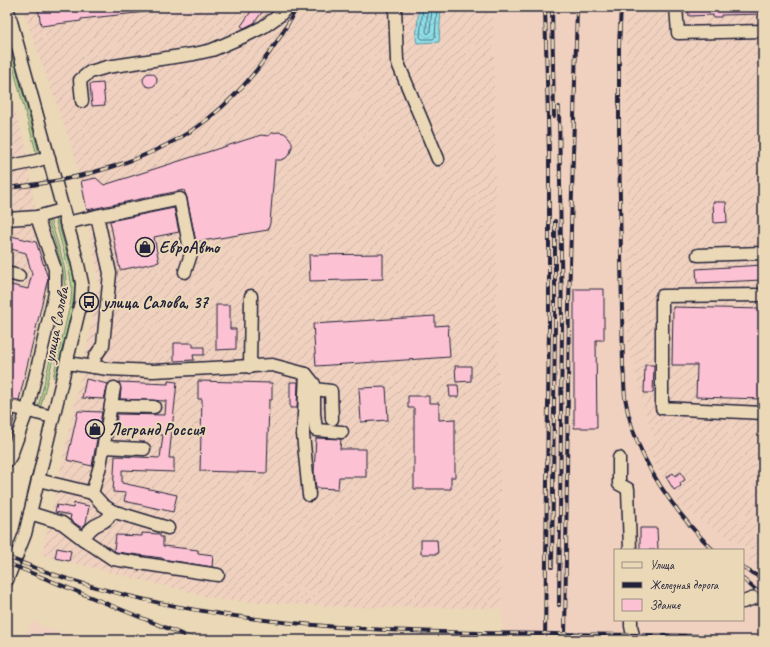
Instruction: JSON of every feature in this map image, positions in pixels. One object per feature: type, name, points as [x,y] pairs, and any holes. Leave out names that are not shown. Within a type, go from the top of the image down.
[{"type":"street","name":"улица Салова","points":[[7,7],[80,273],[83,290],[25,534],[7,580]]},
{"type":"street","points":[[82,101],[80,80],[90,72],[107,67],[212,50],[263,27],[280,15],[287,7]]},
{"type":"street","points":[[395,7],[397,61],[438,159]]},
{"type":"street","points":[[676,7],[678,33],[763,31]]},
{"type":"street","points":[[7,167],[48,157]]},
{"type":"street","points":[[66,224],[180,199],[191,254],[185,272]]},
{"type":"street","points":[[7,219],[37,217],[62,210]]},
{"type":"street","points":[[93,367],[95,357],[103,345],[110,273],[97,216]]},
{"type":"street","points":[[7,459],[8,460],[11,455],[27,411],[55,293],[55,269],[37,217]]},
{"type":"street","points":[[698,255],[763,254]]},
{"type":"street","points":[[763,295],[662,296],[662,408],[763,413]]},
{"type":"street","points":[[250,367],[251,296]]},
{"type":"street","points":[[66,362],[93,367],[153,371],[272,365],[306,374],[314,384],[314,413],[316,430],[342,432]]},
{"type":"street","points":[[306,374],[303,434],[309,495]]},
{"type":"street","points":[[92,493],[104,447],[114,388]]},
{"type":"street","points":[[314,389],[331,391],[332,419]]},
{"type":"street","points":[[111,406],[154,407]]},
{"type":"street","points":[[7,408],[53,417]]},
{"type":"street","points":[[104,447],[144,449]]},
{"type":"street","points":[[619,458],[619,484],[628,489],[630,549]]},
{"type":"street","points":[[38,480],[92,493],[103,505],[112,511],[168,528]]},
{"type":"street","points":[[82,539],[91,528],[105,522],[109,518],[112,511]]},
{"type":"street","points":[[30,513],[62,523],[82,539],[113,560],[218,575]]},
{"type":"street","points":[[744,602],[763,595]]},
{"type":"street","points":[[631,621],[634,640]]},
{"type":"shaded area","points":[[22,7],[493,7],[502,608],[344,607],[222,600],[42,555],[86,351],[99,280],[75,156]]},
{"type":"shaded area","points":[[493,7],[627,7],[625,32],[628,189],[628,345],[646,415],[656,442],[651,444],[651,458],[661,474],[666,477],[692,514],[750,550],[746,559],[763,570],[763,640],[504,640],[502,608]]},
{"type":"shaded area","points":[[627,7],[763,7],[763,570],[746,559],[750,550],[705,523],[682,507],[673,493],[674,490],[666,478],[663,477],[657,469],[648,451],[648,447],[656,442],[646,415],[628,345],[628,189],[625,32]]},
{"type":"shaded area","points":[[7,86],[25,143],[35,209],[48,278],[16,408],[12,433],[7,445]]},
{"type":"shaded area","points":[[32,622],[82,640],[24,640]]},
{"type":"green space","points":[[7,35],[39,153],[37,155],[7,45]]},
{"type":"green space","points":[[50,219],[65,271],[67,292],[66,302],[64,300],[65,290],[63,270],[48,220]]},
{"type":"green space","points":[[55,219],[57,219],[73,274],[75,287],[72,311],[55,378],[53,377],[71,301],[72,287]]},
{"type":"green space","points":[[55,340],[57,343],[40,409],[38,408]]},
{"type":"water","points":[[419,7],[441,7],[439,42],[417,43],[416,39]]},
{"type":"building","points":[[38,7],[146,7],[146,12],[81,19],[81,21],[41,26]]},
{"type":"building","points":[[254,7],[258,7],[263,11],[254,23],[244,28],[241,26]]},
{"type":"building","points":[[688,7],[763,7],[763,14],[721,15],[721,17],[713,17],[713,15],[689,16]]},
{"type":"building","points":[[150,73],[155,75],[157,80],[155,85],[150,87],[145,85],[143,80],[145,75]]},
{"type":"building","points":[[103,83],[105,105],[92,106],[90,84]]},
{"type":"building","points":[[272,133],[284,133],[288,136],[292,142],[292,147],[286,158],[275,160],[270,223],[268,230],[196,242],[184,190],[87,210],[81,181],[96,178],[104,185],[261,135],[268,136]]},
{"type":"building","points":[[713,202],[726,202],[727,222],[714,223]]},
{"type":"building","points":[[174,208],[179,232],[154,237],[159,262],[120,270],[110,221]]},
{"type":"building","points":[[7,235],[36,242],[48,278],[19,400],[7,398],[7,284],[28,289],[32,274],[26,253],[7,248]]},
{"type":"building","points":[[383,254],[383,279],[310,281],[309,255]]},
{"type":"building","points":[[763,265],[763,280],[697,283],[696,269]]},
{"type":"building","points":[[574,289],[604,289],[604,340],[596,340],[597,428],[574,428]]},
{"type":"building","points":[[216,305],[230,305],[230,329],[236,329],[236,349],[216,350]]},
{"type":"building","points":[[673,307],[763,309],[763,399],[696,397],[697,365],[672,365]]},
{"type":"building","points":[[435,316],[435,326],[448,325],[450,357],[316,366],[313,324]]},
{"type":"building","points":[[174,343],[193,343],[193,347],[204,347],[204,355],[193,355],[194,360],[174,361]]},
{"type":"building","points":[[645,365],[654,365],[653,393],[644,393]]},
{"type":"building","points":[[455,366],[471,366],[471,381],[456,382]]},
{"type":"building","points":[[86,379],[108,384],[104,399],[82,398]]},
{"type":"building","points":[[168,381],[177,382],[169,458],[174,458],[174,472],[122,470],[122,483],[177,495],[173,512],[124,501],[126,493],[113,492],[115,456],[160,458],[163,435],[116,433],[117,414],[165,415],[166,401],[120,399],[121,389],[119,382],[168,384]]},
{"type":"building","points":[[198,381],[272,383],[272,400],[269,400],[267,473],[200,471],[202,399],[198,399]]},
{"type":"building","points":[[290,382],[298,382],[297,408],[290,408]]},
{"type":"building","points":[[449,385],[458,385],[459,397],[450,397]]},
{"type":"building","points":[[386,387],[388,420],[361,422],[359,388]]},
{"type":"building","points":[[408,396],[429,396],[429,403],[439,403],[439,420],[455,419],[455,477],[451,477],[451,489],[414,489],[414,408],[408,408]]},
{"type":"building","points":[[78,411],[102,412],[92,466],[67,460]]},
{"type":"building","points":[[7,416],[15,416],[9,435],[7,435]]},
{"type":"building","points":[[316,438],[341,439],[340,449],[366,449],[366,477],[339,477],[338,489],[316,488],[314,472]]},
{"type":"building","points":[[681,472],[685,480],[680,483],[681,486],[674,490],[666,477],[673,473],[675,476]]},
{"type":"building","points":[[74,503],[89,506],[86,523],[82,528],[70,520],[71,515],[55,512],[57,505],[73,508]]},
{"type":"building","points":[[640,528],[657,528],[658,549],[640,549]]},
{"type":"building","points":[[142,533],[160,534],[160,537],[163,537],[163,546],[198,550],[198,553],[213,555],[212,567],[116,552],[114,550],[116,535],[142,536]]},
{"type":"building","points":[[421,540],[437,540],[438,554],[421,554]]},
{"type":"building","points":[[57,548],[71,551],[69,561],[55,558]]},
{"type":"railway","points":[[7,188],[33,185],[87,174],[139,157],[188,133],[209,118],[235,95],[269,53],[297,7]]},
{"type":"railway","points":[[545,7],[549,153],[549,327],[545,640]]},
{"type":"railway","points":[[552,7],[554,117]]},
{"type":"railway","points":[[565,640],[569,303],[577,7]]},
{"type":"railway","points":[[621,7],[619,46],[619,144],[623,366],[625,397],[630,419],[646,461],[669,499],[712,549]]},
{"type":"railway","points":[[559,107],[562,327],[559,605]]},
{"type":"railway","points":[[552,567],[555,221]]},
{"type":"railway","points":[[7,557],[90,586],[174,606],[261,620],[348,628],[435,632],[698,636],[736,640]]},
{"type":"railway","points":[[7,563],[196,640]]},
{"type":"railway","points":[[744,569],[763,579]]},
{"type":"railway","points":[[744,580],[763,596]]},
{"type":"place","name":"ЕвроАвто","points":[[145,247]]},
{"type":"place","name":"улица Салова, 37","points":[[89,302]]},
{"type":"place","name":"Легранд Россия","points":[[95,429]]}]
